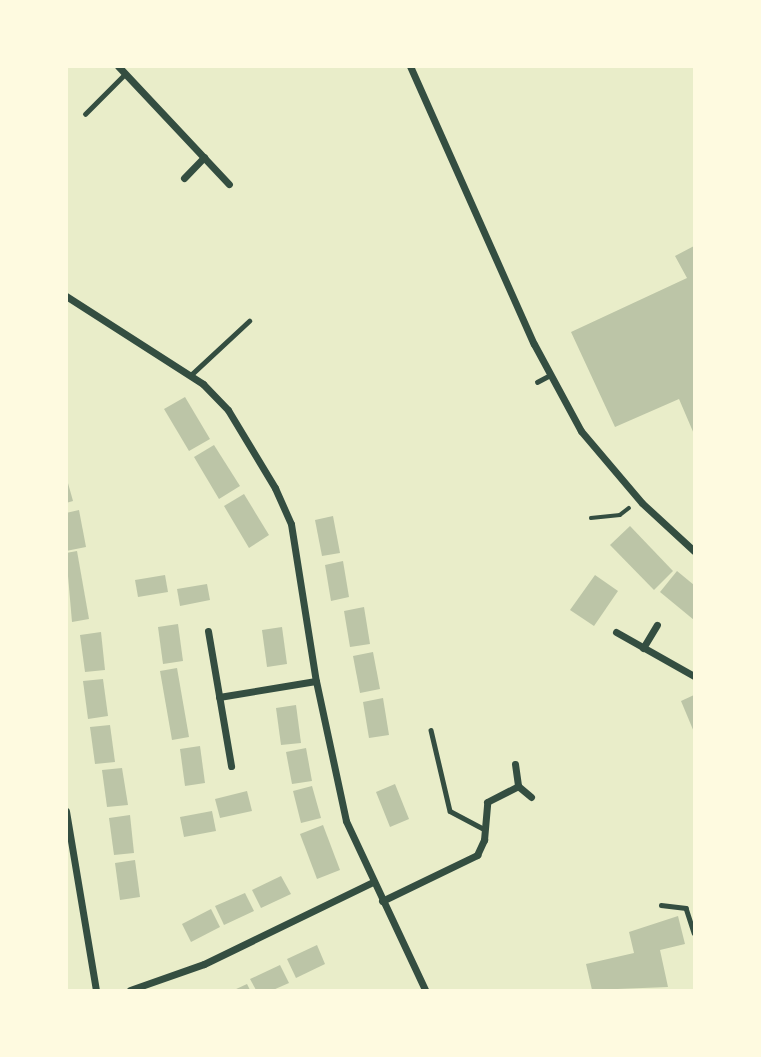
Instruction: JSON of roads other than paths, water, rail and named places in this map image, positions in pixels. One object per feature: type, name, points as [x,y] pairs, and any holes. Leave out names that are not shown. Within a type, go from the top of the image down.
[{"type":"street","points":[[118,66],[229,184]]},
{"type":"street","points":[[410,66],[550,375],[582,431],[639,500],[695,551]]},
{"type":"street","points":[[184,178],[204,157]]},
{"type":"street","points":[[66,296],[192,374],[228,410],[275,488],[291,524],[316,681],[346,821],[425,990]]},
{"type":"street","points":[[643,648],[657,625]]},
{"type":"street","points":[[208,631],[231,766]]},
{"type":"street","points":[[616,632],[695,676]]},
{"type":"street","points":[[219,697],[316,681]]},
{"type":"street","points":[[515,764],[518,786],[531,797]]},
{"type":"street","points":[[382,901],[468,862],[482,848],[487,802],[518,786]]},
{"type":"street","points":[[66,811],[96,990]]},
{"type":"street","points":[[130,990],[204,964],[373,882]]},
{"type":"lane","points":[[85,114],[125,74]]},
{"type":"lane","points":[[192,374],[249,321]]},
{"type":"lane","points":[[537,382],[550,375]]},
{"type":"lane","points":[[431,730],[450,811],[484,829]]},
{"type":"lane","points":[[661,905],[686,908],[695,933]]}]
